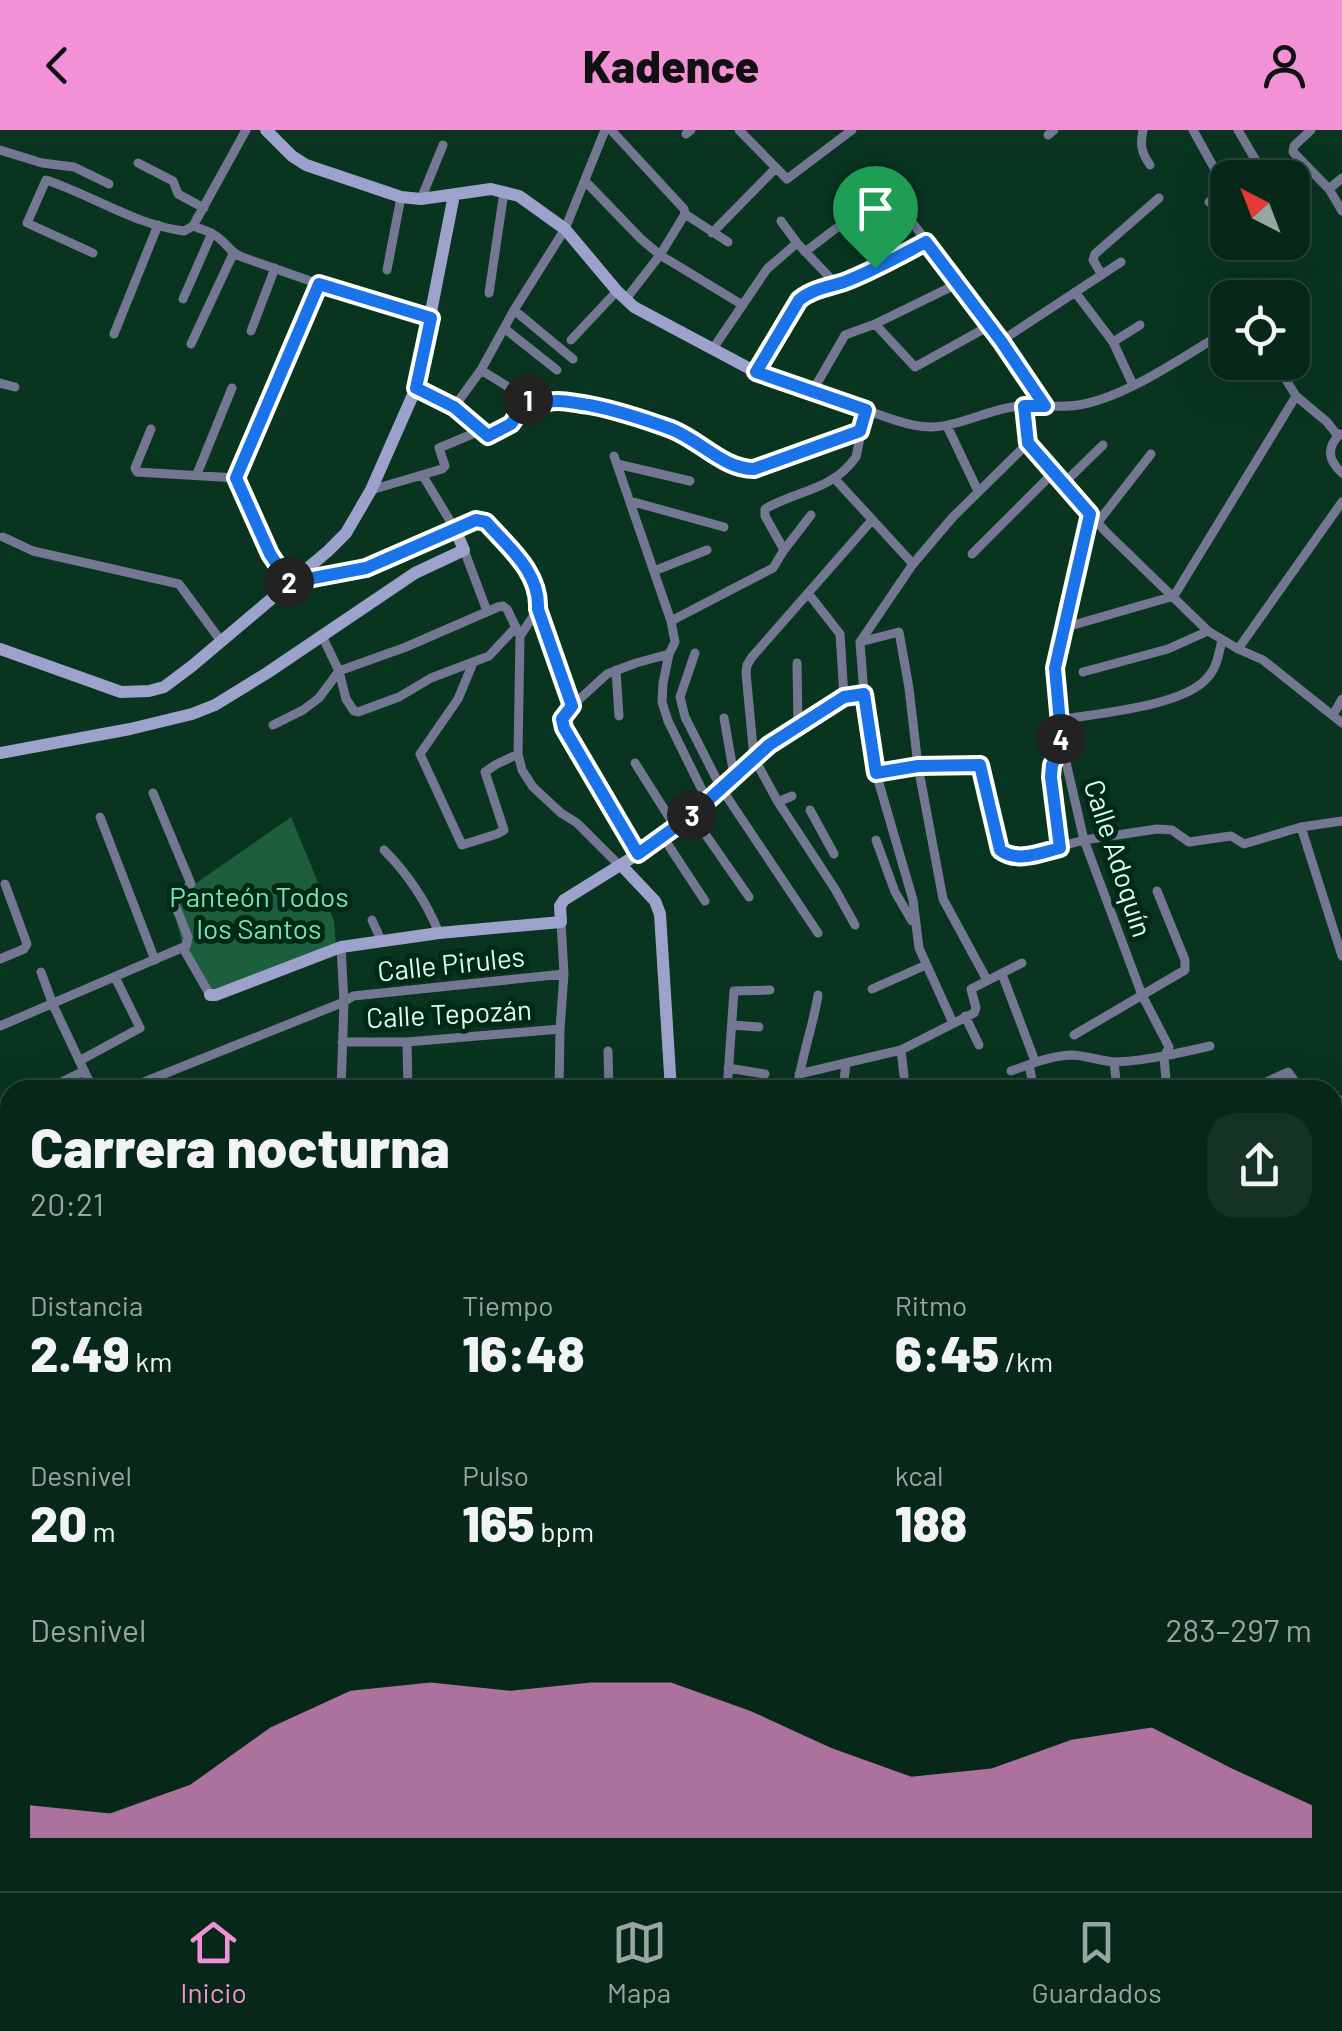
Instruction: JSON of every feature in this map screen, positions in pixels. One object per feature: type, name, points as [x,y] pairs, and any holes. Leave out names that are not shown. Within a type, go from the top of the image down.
[{"type":"street","points":[[92,253],[27,223],[46,180],[118,211],[184,231],[193,226],[246,130]]},
{"type":"street","points":[[266,130],[306,165],[401,197],[421,200],[491,189],[519,196],[565,229],[634,307],[756,372],[911,426],[948,426],[1009,407],[1087,404],[1132,385],[1210,340]]},
{"type":"street","points":[[454,407],[482,370],[565,229],[608,130],[685,214],[660,255],[571,340]]},
{"type":"street","points":[[739,130],[787,179],[852,130]]},
{"type":"street","points":[[1143,130],[1141,153],[1150,165]]},
{"type":"street","points":[[1192,130],[1210,162]]},
{"type":"street","points":[[1238,130],[1256,160]]},
{"type":"street","points":[[1311,130],[1294,146],[1293,152],[1342,210]]},
{"type":"street","points":[[421,200],[443,145]]},
{"type":"street","points":[[0,150],[42,164],[74,168],[109,184]]},
{"type":"street","points":[[138,163],[173,181],[178,194],[204,208]]},
{"type":"street","points":[[712,233],[775,169]]},
{"type":"street","points":[[1329,190],[1342,178]]},
{"type":"street","points":[[585,181],[660,255],[741,304]]},
{"type":"street","points":[[489,293],[504,192]]},
{"type":"street","points":[[0,649],[121,692],[164,686],[346,533],[372,490],[416,388],[454,195]]},
{"type":"street","points":[[387,270],[401,197]]},
{"type":"street","points":[[1102,275],[1093,260],[1095,254],[1160,198]]},
{"type":"street","points":[[805,252],[835,229],[894,201],[1001,341],[1045,406]]},
{"type":"street","points":[[685,214],[728,242]]},
{"type":"street","points":[[781,221],[836,284]]},
{"type":"street","points":[[114,334],[158,225]]},
{"type":"street","points":[[193,226],[212,233],[232,254],[431,318]]},
{"type":"street","points":[[184,300],[212,233]]},
{"type":"street","points":[[756,372],[804,294],[875,268],[926,242]]},
{"type":"street","points":[[712,350],[766,270],[797,243]]},
{"type":"street","points":[[191,344],[232,254]]},
{"type":"street","points":[[1001,341],[1121,262]]},
{"type":"street","points":[[251,332],[275,268]]},
{"type":"street","points":[[319,284],[236,478],[270,554],[295,579],[308,579],[366,568],[454,528],[476,520],[486,522],[528,570],[572,706]]},
{"type":"street","points":[[812,392],[845,335],[957,284]]},
{"type":"street","points":[[1076,292],[1113,342],[1132,385]]},
{"type":"street","points":[[514,310],[573,358]]},
{"type":"street","points":[[875,324],[915,367],[989,326]]},
{"type":"street","points":[[1113,342],[1140,325]]},
{"type":"street","points":[[504,328],[557,370]]},
{"type":"street","points":[[482,370],[536,404],[558,401],[595,406],[670,429],[738,468],[754,469],[860,431]]},
{"type":"street","points":[[1286,380],[1296,396],[1340,434],[1331,444],[1329,454],[1342,473]]},
{"type":"street","points":[[0,383],[15,387]]},
{"type":"street","points":[[197,474],[232,388]]},
{"type":"street","points":[[416,388],[454,407],[488,436],[509,425],[528,400]]},
{"type":"street","points":[[1064,628],[1174,596],[1296,396]]},
{"type":"street","points":[[1024,406],[1028,443],[1106,532],[1208,631],[1263,660],[1342,723]]},
{"type":"street","points":[[784,550],[765,516],[766,509],[813,491],[856,457],[866,410]]},
{"type":"street","points":[[948,426],[978,492]]},
{"type":"street","points":[[151,429],[135,468],[137,472],[236,478]]},
{"type":"street","points":[[372,490],[444,467],[439,448],[482,430]]},
{"type":"street","points":[[953,1023],[926,965],[915,928],[913,900],[876,773],[860,642],[913,564],[952,518],[1028,443]]},
{"type":"street","points":[[1064,483],[1103,444]]},
{"type":"street","points":[[1098,522],[1150,454]]},
{"type":"street","points":[[690,481],[616,460],[672,621],[675,642],[669,654],[662,702],[707,800]]},
{"type":"street","points":[[972,554],[1054,472]]},
{"type":"street","points":[[423,476],[454,528],[487,612]]},
{"type":"street","points":[[834,478],[913,564]]},
{"type":"street","points":[[630,501],[724,527]]},
{"type":"street","points":[[1238,649],[1342,502]]},
{"type":"street","name":"Calle Adoquín","points":[[1090,514],[1055,668],[1058,720],[1084,840],[1142,994],[1170,1047],[1164,1057],[1166,1080]]},
{"type":"street","points":[[672,621],[773,568],[811,515]]},
{"type":"street","points":[[855,926],[754,758],[746,673],[747,665],[872,520]]},
{"type":"street","points":[[3,538],[34,552],[178,584],[220,641]]},
{"type":"street","points":[[0,754],[130,730],[215,706],[416,573],[464,550]]},
{"type":"street","points":[[654,571],[707,550]]},
{"type":"street","points":[[808,593],[840,634],[844,697]]},
{"type":"street","points":[[273,725],[319,698],[339,671],[498,607],[506,608],[518,632],[518,754],[522,770],[533,787],[577,822],[655,901],[660,914],[670,1080]]},
{"type":"street","points":[[322,636],[339,671],[349,706],[358,712],[494,653],[538,609]]},
{"type":"street","points":[[1083,672],[1168,649],[1208,631]]},
{"type":"street","points":[[860,642],[899,632],[943,900],[987,980]]},
{"type":"street","points":[[1058,720],[1155,704],[1192,689],[1205,682],[1212,672],[1222,640]]},
{"type":"street","points":[[696,653],[680,698],[684,717],[721,788],[818,933]]},
{"type":"street","points":[[638,854],[572,743],[562,719],[600,680],[616,670],[669,654]]},
{"type":"street","points":[[473,663],[458,700],[420,754],[459,843],[465,846],[504,830],[485,772],[518,754]]},
{"type":"street","points":[[797,663],[798,727]]},
{"type":"street","points":[[616,670],[619,716]]},
{"type":"street","points":[[559,1080],[564,974],[561,902],[676,828],[754,758],[798,727],[844,697],[864,694]]},
{"type":"street","points":[[1333,715],[1342,700]]},
{"type":"street","points":[[724,718],[734,775]]},
{"type":"street","points":[[1060,848],[1051,777],[1062,745]]},
{"type":"street","points":[[635,762],[676,828]]},
{"type":"street","points":[[876,773],[918,766],[980,765],[1000,850],[1019,858],[1084,840],[1157,829],[1172,830],[1190,842],[1231,836],[1244,844],[1301,827],[1342,821]]},
{"type":"street","points":[[0,1026],[183,948],[188,942],[172,900],[190,884],[152,793]]},
{"type":"street","points":[[778,802],[792,796]]},
{"type":"street","points":[[810,810],[834,854]]},
{"type":"street","points":[[692,815],[748,896]]},
{"type":"street","points":[[100,817],[154,960]]},
{"type":"street","points":[[1301,827],[1342,956]]},
{"type":"street","points":[[802,840],[822,832]]},
{"type":"street","points":[[663,837],[705,901]]},
{"type":"street","points":[[876,840],[895,892],[915,928]]},
{"type":"street","points":[[384,850],[428,905],[440,933]]},
{"type":"street","points":[[0,959],[27,944],[5,884]]},
{"type":"street","points":[[1074,1036],[1185,970],[1185,960],[1157,892]]},
{"type":"street","points":[[372,920],[381,940]]},
{"type":"street","points":[[183,948],[210,995],[216,995],[341,948],[440,933],[561,922]]},
{"type":"street","points":[[341,948],[341,1080]]},
{"type":"street","points":[[799,1074],[901,1050],[976,1010],[970,990],[1022,963]]},
{"type":"street","points":[[872,990],[926,965]]},
{"type":"street","points":[[41,972],[90,1080]]},
{"type":"street","name":"Calle Pirules","points":[[149,1080],[353,996],[564,974]]},
{"type":"street","points":[[1002,974],[1032,1063],[1033,1080]]},
{"type":"street","points":[[60,1080],[140,1028],[115,977]]},
{"type":"street","points":[[727,1080],[734,991],[770,990]]},
{"type":"street","points":[[798,1080],[818,994]]},
{"type":"street","points":[[965,1016],[979,1045]]},
{"type":"street","points":[[732,1025],[760,1027]]},
{"type":"street","name":"Calle Tepozán","points":[[342,1042],[407,1042],[560,1029]]},
{"type":"street","points":[[407,1042],[408,1080]]},
{"type":"street","points":[[1011,1071],[1074,1054],[1114,1062],[1164,1057],[1210,1046]]},
{"type":"street","points":[[901,1050],[904,1076]]},
{"type":"street","points":[[608,1051],[608,1080]]},
{"type":"street","points":[[1114,1062],[1117,1080]]},
{"type":"street","points":[[844,1080],[846,1063]]},
{"type":"street","points":[[728,1068],[765,1074]]},
{"type":"street","points":[[1271,1080],[1288,1072],[1294,1080]]},
{"type":"green space","name":"Panteón Todos los Santos","points":[[291,817],[334,921],[336,948],[210,995],[183,948],[172,900]]},
{"type":"route","points":[[926,242],[1045,406],[1024,406],[1028,443],[1090,514],[1055,668],[1062,745],[1051,777],[1060,848],[1019,858],[1000,850],[980,765],[918,766],[876,773],[864,694],[844,697],[769,745],[692,815],[638,854],[564,728],[562,719],[572,706],[538,609],[534,582],[486,522],[476,520],[454,528],[366,568],[308,579],[300,574],[290,584],[252,519],[236,478],[319,284],[431,318],[416,388],[454,407],[488,436],[511,424],[528,400],[536,404],[558,401],[595,406],[670,429],[728,464],[754,469],[860,431],[866,410],[756,372],[804,294],[875,268],[926,242]]}]
